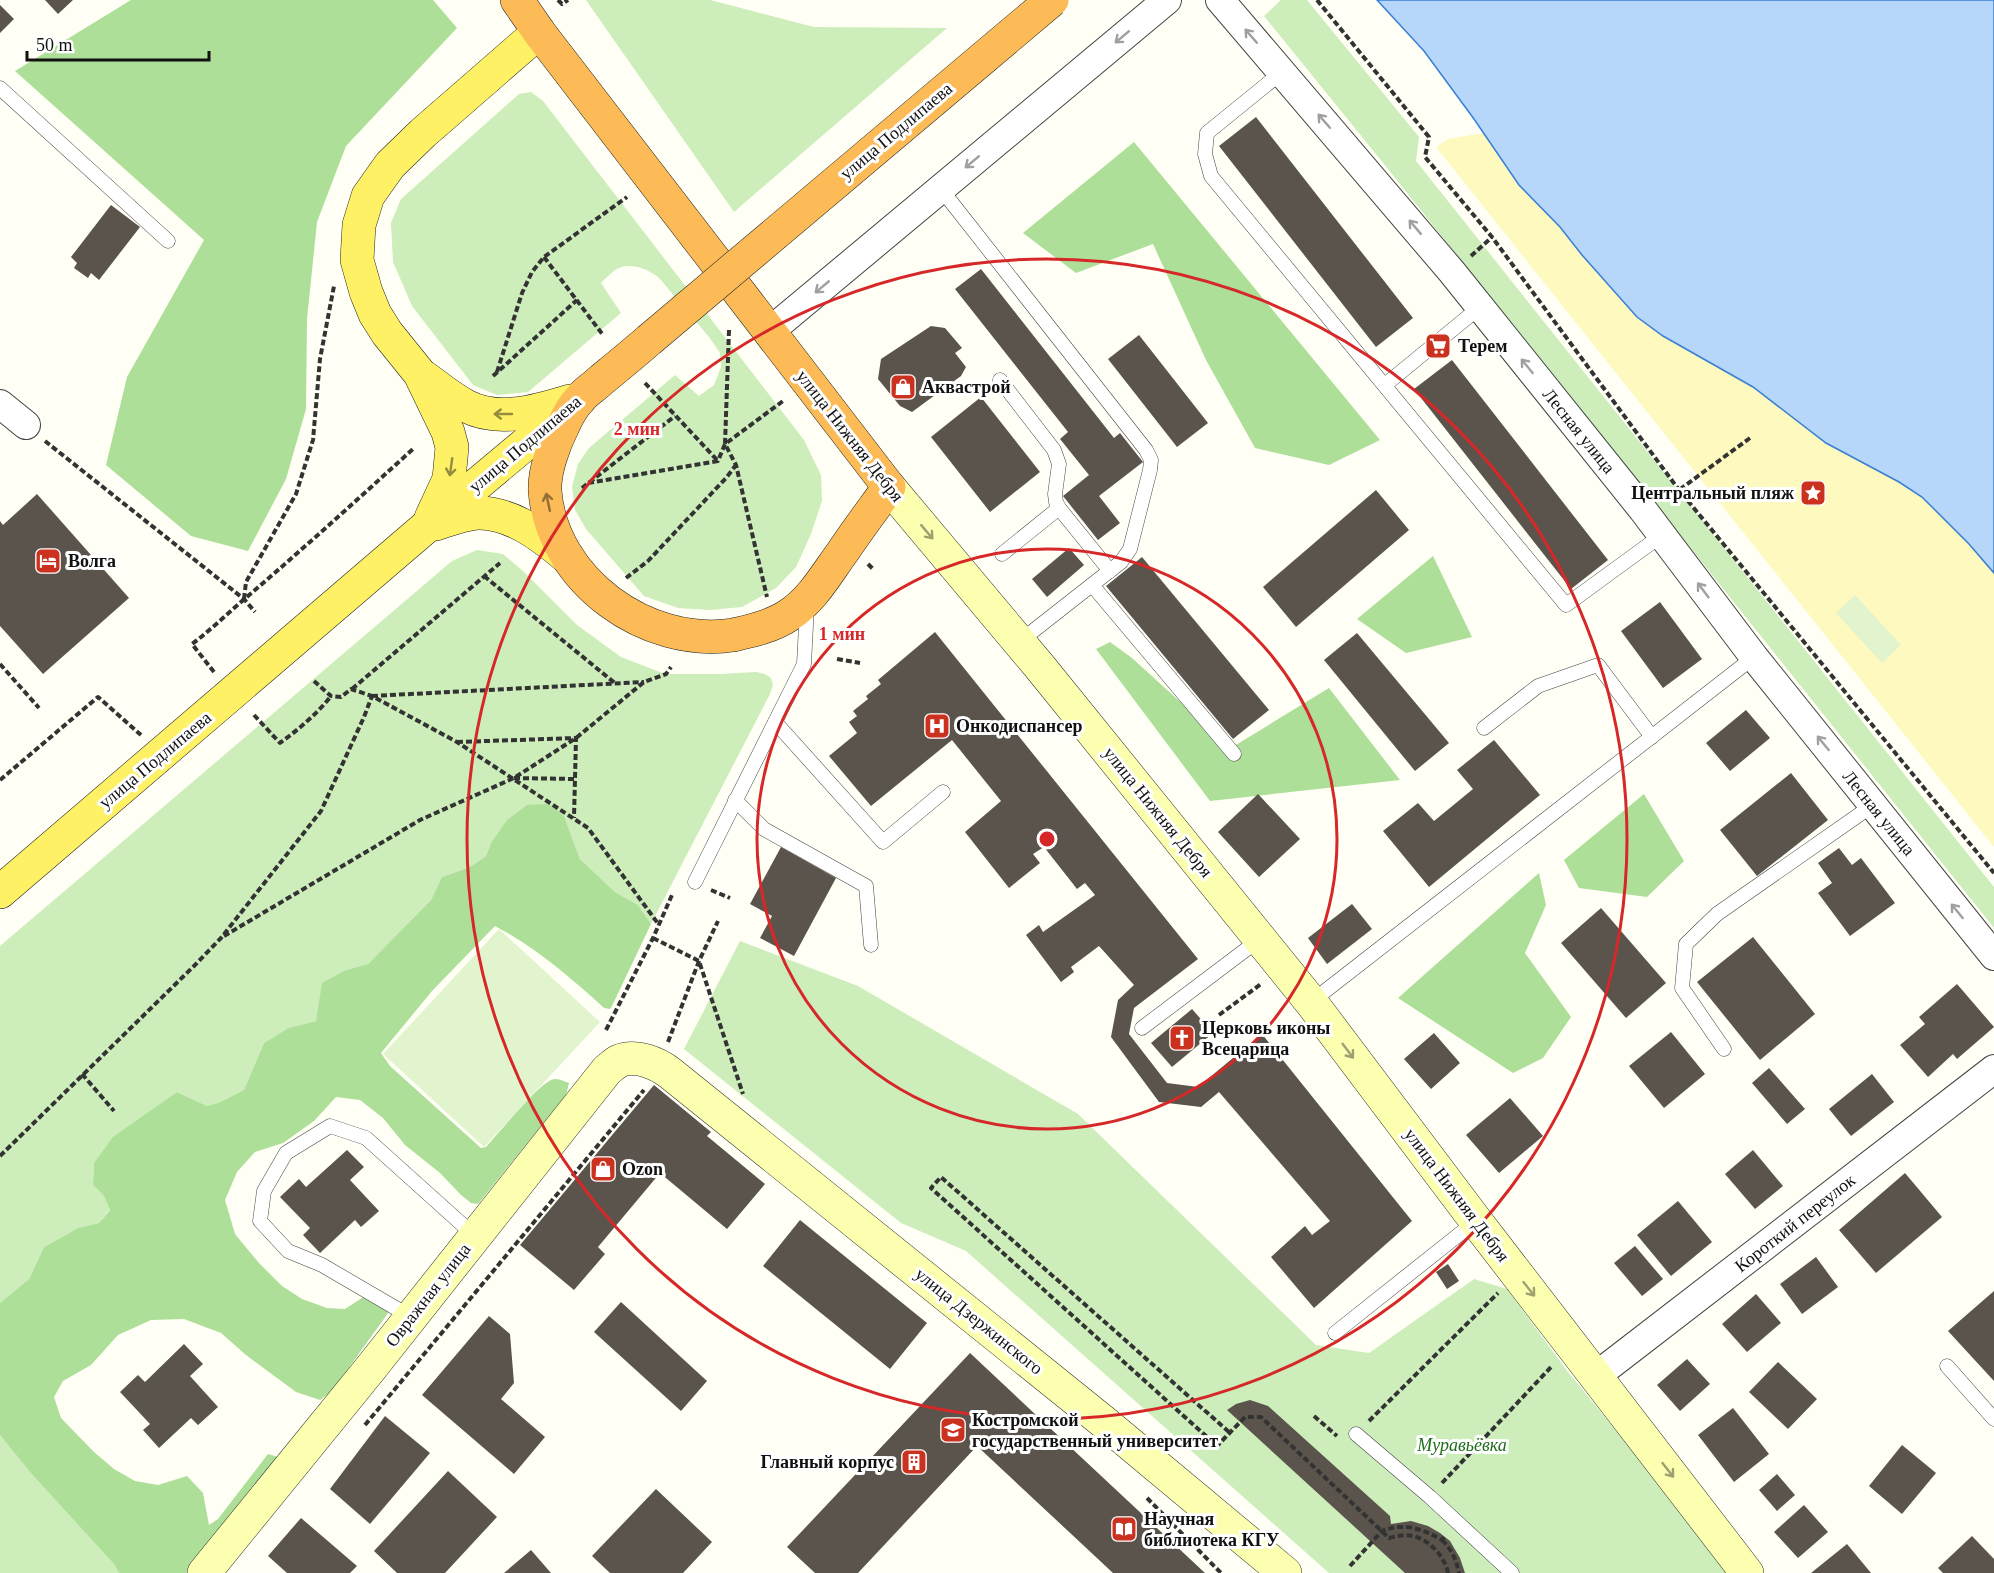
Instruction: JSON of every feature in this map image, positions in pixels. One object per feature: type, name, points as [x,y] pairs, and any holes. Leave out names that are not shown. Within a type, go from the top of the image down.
[{"type":"highway","name":"улица Нижняя Дебря","points":[[517,0],[539,32],[889,487]]},
{"type":"highway","name":"улица Подлипаева","points":[[580,398],[1052,0]]},
{"type":"highway","points":[[580,398],[562,427],[549,462],[545,490],[555,534],[567,557],[588,582],[619,610],[650,626],[680,634],[723,636],[762,628],[787,617],[808,601],[889,487]]},
{"type":"main road","points":[[426,527],[442,498],[449,479],[452,447],[448,432],[420,374],[387,333],[375,314],[357,260],[359,225],[368,196],[390,165],[423,133],[539,32]]},
{"type":"main road","points":[[420,374],[468,407],[491,414],[511,415],[580,398]]},
{"type":"main road","name":"улица Подлипаева","points":[[0,892],[580,398]]},
{"type":"main road","points":[[426,527],[456,517],[478,513],[500,517],[517,522],[567,557]]},
{"type":"street","points":[[770,332],[1167,0]]},
{"type":"street","name":"Лесная улица","points":[[1220,0],[1363,165],[1480,307],[1662,535],[1754,657],[1994,956]]},
{"type":"street","points":[[0,404],[26,425]]},
{"type":"street","name":"улица Нижняя Дебря","points":[[889,487],[1019,642],[1311,1002],[1747,1573]]},
{"type":"street","name":"Овражная улица","points":[[204,1573],[607,1070],[621,1060],[640,1060],[661,1066],[669,1058]]},
{"type":"street","name":"улица Дзержинского","points":[[669,1058],[1285,1573]]},
{"type":"street","name":"Короткий переулок","points":[[1596,1376],[1994,1069]]},
{"type":"lane","points":[[1282,72],[1208,134],[1205,154],[1211,176],[1566,605],[1662,535]]},
{"type":"lane","points":[[0,88],[168,240]]},
{"type":"lane","points":[[941,189],[1146,450],[1150,460],[1150,470],[1130,549],[1121,562],[1019,642]]},
{"type":"lane","points":[[1385,385],[1480,307]]},
{"type":"lane","points":[[1000,380],[1054,450],[1059,464],[1055,494],[1059,508],[1110,571]]},
{"type":"lane","points":[[1002,554],[1059,508]]},
{"type":"lane","points":[[1092,585],[1234,754]]},
{"type":"lane","points":[[694,882],[804,664],[808,601]]},
{"type":"lane","points":[[1311,1002],[1754,657]]},
{"type":"lane","points":[[1484,728],[1538,686],[1598,665],[1652,737]]},
{"type":"lane","points":[[774,722],[883,842],[944,792]]},
{"type":"lane","points":[[735,800],[764,829],[866,886],[871,945]]},
{"type":"lane","points":[[1724,1049],[1682,988],[1686,944],[1717,914],[1873,805]]},
{"type":"lane","points":[[1142,1028],[1260,939]]},
{"type":"lane","points":[[411,1317],[322,1264],[288,1251],[261,1221],[264,1191],[286,1154],[330,1126],[366,1138],[475,1236]]},
{"type":"lane","points":[[1335,1334],[1476,1221]]},
{"type":"lane","points":[[1947,1366],[1994,1419]]},
{"type":"lane","points":[[1983,1407],[1994,1397]]},
{"type":"lane","points":[[1356,1434],[1430,1497],[1512,1573]]},
{"type":"path","points":[[558,0],[562,4],[568,0]]},
{"type":"path","points":[[1317,0],[1429,137],[1425,157],[1492,237],[1678,490],[1994,873]]},
{"type":"path","points":[[497,372],[522,293],[532,272],[544,257],[627,197]]},
{"type":"path","points":[[1465,261],[1492,237]]},
{"type":"path","points":[[544,257],[603,335]]},
{"type":"path","points":[[244,599],[246,582],[296,494],[313,440],[320,359],[335,283]]},
{"type":"path","points":[[493,376],[577,300]]},
{"type":"path","points":[[718,461],[725,444],[729,330]]},
{"type":"path","points":[[645,383],[718,461]]},
{"type":"path","points":[[725,444],[783,401]]},
{"type":"path","points":[[582,488],[675,416]]},
{"type":"path","points":[[26,425],[244,599],[255,612]]},
{"type":"path","points":[[1678,490],[1750,438]]},
{"type":"path","points":[[725,444],[736,465],[768,600]]},
{"type":"path","points":[[215,672],[192,644],[217,625],[317,537],[413,449]]},
{"type":"path","points":[[588,483],[718,461]]},
{"type":"path","points":[[624,581],[648,561],[736,465]]},
{"type":"path","points":[[314,681],[331,696],[342,697],[500,563]]},
{"type":"path","points":[[484,576],[616,684]]},
{"type":"path","points":[[837,659],[860,663]]},
{"type":"path","points":[[0,664],[39,708]]},
{"type":"path","points":[[372,696],[644,682],[666,674],[671,667]]},
{"type":"path","points":[[221,938],[420,820],[514,778],[576,738],[644,682]]},
{"type":"path","points":[[351,689],[372,696],[457,742],[588,828],[659,925]]},
{"type":"path","points":[[254,715],[280,743],[323,707],[331,696]]},
{"type":"path","points":[[0,1156],[221,938],[321,811],[372,696]]},
{"type":"path","points":[[0,780],[98,697],[141,735]]},
{"type":"path","points":[[457,742],[576,738]]},
{"type":"path","points":[[574,818],[576,738]]},
{"type":"path","points":[[514,778],[574,779]]},
{"type":"path","points":[[606,1030],[653,938],[672,895]]},
{"type":"path","points":[[669,1058],[699,961],[718,921]]},
{"type":"path","points":[[653,938],[699,961],[743,1096]]},
{"type":"path","points":[[1219,1015],[1264,981]]},
{"type":"path","points":[[82,1074],[114,1111]]},
{"type":"path","points":[[364,1425],[642,1091]]},
{"type":"path","points":[[1229,1432],[942,1177],[931,1188],[1217,1446],[1245,1417],[1261,1417],[1389,1538],[1402,1535],[1414,1536],[1425,1542],[1444,1559],[1448,1573]]},
{"type":"path","points":[[1356,1434],[1484,1304],[1502,1289]]},
{"type":"path","points":[[1430,1497],[1545,1374]]},
{"type":"path","points":[[1350,1566],[1382,1531],[1412,1527],[1442,1540],[1456,1559],[1459,1573]]},
{"type":"path","points":[[1442,1540],[1449,1532]]},
{"type":"green space","points":[[131,0],[433,0],[457,28],[346,146],[317,222],[307,319],[306,409],[286,479],[248,551],[191,536],[106,465],[127,377],[204,240],[15,71]]},
{"type":"green space","points":[[586,0],[710,0],[814,27],[947,28],[734,212]]},
{"type":"green space","points":[[1281,0],[1307,0],[1419,137],[1416,161],[1994,887],[1994,928],[1264,16]]},
{"type":"green space","points":[[531,92],[543,101],[804,440],[821,475],[822,501],[811,534],[796,567],[776,588],[742,607],[710,610],[678,608],[644,596],[586,529],[575,510],[572,487],[578,464],[589,448],[675,375],[699,396],[714,385],[721,367],[720,353],[709,337],[660,279],[639,267],[626,266],[615,270],[601,283],[621,313],[528,392],[497,395],[473,385],[412,306],[393,262],[391,223],[401,199],[519,94]]},
{"type":"green space","points":[[1134,142],[1380,440],[1329,465],[1255,448],[1206,360],[1153,244],[1076,273],[1023,233]]},
{"type":"green space","points":[[477,550],[503,554],[577,625],[621,657],[665,674],[756,672],[771,678],[773,685],[770,694],[651,924],[638,905],[615,892],[580,859],[564,816],[491,843],[486,856],[470,867],[442,877],[431,900],[368,964],[346,970],[319,1009],[316,1021],[288,1028],[264,1043],[244,1090],[207,1106],[177,1092],[147,1114],[94,1163],[93,1185],[104,1196],[110,1209],[99,1223],[78,1228],[44,1247],[29,1279],[0,1303],[0,946],[452,561]]},
{"type":"green space","points":[[1433,556],[1472,637],[1406,653],[1357,619]]},
{"type":"green space","points":[[1855,595],[1901,645],[1882,663],[1836,613]]},
{"type":"green space","points":[[1110,642],[1132,658],[1231,748],[1329,688],[1400,780],[1210,801],[1096,649]]},
{"type":"green space","points":[[1644,794],[1684,861],[1647,897],[1579,888],[1564,860]]},
{"type":"green space","points":[[549,804],[564,816],[580,859],[615,892],[638,905],[651,924],[610,1009],[604,1008],[539,953],[495,926],[432,991],[381,1053],[390,1066],[481,1148],[486,1147],[527,1100],[551,1080],[558,1079],[569,1083],[566,1095],[478,1204],[471,1203],[461,1195],[440,1173],[405,1145],[383,1118],[360,1100],[336,1097],[314,1121],[283,1143],[255,1152],[237,1172],[225,1200],[235,1234],[259,1263],[282,1286],[302,1299],[327,1308],[345,1309],[365,1296],[391,1309],[332,1391],[320,1400],[296,1392],[246,1355],[221,1333],[184,1319],[151,1320],[118,1335],[91,1365],[63,1381],[54,1397],[61,1418],[94,1452],[114,1469],[135,1481],[158,1485],[187,1476],[203,1493],[209,1525],[218,1519],[268,1454],[278,1457],[215,1541],[187,1573],[119,1573],[114,1564],[32,1474],[0,1435],[0,1303],[29,1279],[44,1247],[78,1228],[99,1223],[110,1210],[104,1196],[93,1185],[94,1163],[113,1137],[177,1092],[207,1106],[244,1090],[264,1043],[288,1028],[316,1021],[322,983],[346,970],[368,964],[431,900],[442,877],[470,867],[486,856],[491,843],[507,820],[527,805]]},
{"type":"green space","points":[[1539,873],[1546,905],[1525,953],[1571,1017],[1543,1058],[1513,1073],[1398,998]]},
{"type":"green space","points":[[499,929],[600,1022],[484,1147],[383,1054]]},
{"type":"green space","name":"Муравьёвка","points":[[740,941],[858,986],[1078,1114],[1316,1345],[1369,1353],[1474,1279],[1507,1289],[1568,1372],[1732,1573],[1329,1573],[966,1251],[901,1223],[684,1049]]},
{"type":"green space","points":[[0,1435],[114,1564],[119,1573],[0,1573]]},
{"type":"sand","name":"Центральный пляж","points":[[1484,133],[1519,185],[1560,227],[1637,317],[1663,336],[1753,387],[1826,443],[1922,497],[1994,573],[1994,847],[1436,147],[1448,139]]},
{"type":"water","points":[[1377,0],[1994,0],[1994,573],[1922,497],[1826,443],[1753,387],[1663,336],[1637,317],[1560,227],[1519,185],[1424,51]]},
{"type":"building","points":[[45,0],[73,0],[58,14]]},
{"type":"building","points":[[0,5],[14,19],[0,33]]},
{"type":"building","points":[[1256,117],[1413,318],[1376,347],[1219,146]]},
{"type":"building","points":[[111,205],[140,227],[99,280],[91,273],[88,278],[74,268],[77,263],[71,257]]},
{"type":"building","points":[[981,269],[1114,438],[1120,433],[1143,462],[1099,496],[1120,523],[1098,540],[1063,496],[1089,475],[1060,439],[1068,432],[955,289]]},
{"type":"building","points":[[931,326],[945,328],[962,348],[955,353],[966,367],[961,376],[912,412],[900,406],[878,379],[881,359]]},
{"type":"building","points":[[1139,335],[1208,423],[1177,447],[1108,359]]},
{"type":"building","points":[[1452,360],[1608,560],[1571,589],[1414,389]]},
{"type":"building","points":[[981,397],[1040,472],[990,512],[931,437]]},
{"type":"building","points":[[1376,490],[1409,530],[1296,627],[1263,587]]},
{"type":"building","name":"Волга","points":[[37,494],[129,598],[43,674],[0,626],[0,521],[3,525]]},
{"type":"building","points":[[1069,548],[1084,565],[1047,597],[1032,579]]},
{"type":"building","points":[[1142,557],[1269,710],[1233,739],[1106,586]]},
{"type":"building","points":[[1660,602],[1702,659],[1663,688],[1621,631]]},
{"type":"building","points":[[935,632],[1198,959],[1134,1008],[1129,1034],[1167,1083],[1198,1087],[1262,1034],[1412,1221],[1314,1308],[1271,1257],[1305,1226],[1312,1235],[1330,1221],[1219,1092],[1201,1107],[1159,1102],[1111,1037],[1118,1000],[1134,985],[1099,946],[1071,967],[1074,972],[1061,982],[1026,935],[1039,925],[1043,932],[1095,895],[1085,883],[1077,889],[1044,847],[1033,854],[1040,863],[1009,888],[965,832],[1001,801],[952,740],[871,806],[829,756],[857,733],[849,722],[857,716],[853,711],[881,684],[878,680]]},
{"type":"building","points":[[1357,633],[1449,743],[1415,771],[1324,660]]},
{"type":"building","points":[[1746,710],[1770,738],[1730,771],[1706,743]]},
{"type":"building","points":[[1494,740],[1540,795],[1429,887],[1383,831],[1418,803],[1434,821],[1473,789],[1457,770]]},
{"type":"building","points":[[1791,773],[1828,820],[1757,876],[1720,830]]},
{"type":"building","points":[[1258,794],[1300,839],[1259,877],[1218,832]]},
{"type":"building","points":[[781,847],[836,878],[794,956],[760,938],[772,916],[750,904]]},
{"type":"building","points":[[1839,848],[1852,865],[1861,858],[1895,903],[1850,936],[1818,893],[1832,883],[1818,863]]},
{"type":"building","points":[[1352,904],[1372,929],[1327,964],[1308,938]]},
{"type":"building","points":[[1601,908],[1666,983],[1626,1018],[1561,943]]},
{"type":"building","points":[[1753,937],[1815,1014],[1760,1060],[1697,982]]},
{"type":"building","points":[[1957,984],[1994,1027],[1957,1059],[1953,1054],[1928,1077],[1900,1045],[1925,1024],[1919,1017]]},
{"type":"building","name":"Церковь иконы Всецарица","points":[[1192,1009],[1213,1033],[1172,1067],[1151,1043]]},
{"type":"building","points":[[1671,1032],[1705,1074],[1664,1108],[1629,1066]]},
{"type":"building","points":[[1434,1033],[1460,1063],[1431,1089],[1404,1059]]},
{"type":"building","points":[[1769,1068],[1805,1109],[1787,1124],[1752,1083]]},
{"type":"building","points":[[1872,1074],[1894,1102],[1851,1136],[1829,1109]]},
{"type":"building","points":[[654,1085],[711,1132],[707,1136],[765,1184],[727,1229],[660,1173],[598,1247],[605,1254],[574,1290],[520,1245]]},
{"type":"building","points":[[1510,1098],[1543,1136],[1499,1173],[1466,1135]]},
{"type":"building","points":[[347,1150],[364,1167],[350,1180],[379,1211],[361,1227],[355,1220],[320,1253],[303,1235],[310,1228],[280,1197],[299,1179],[306,1187]]},
{"type":"building","points":[[1753,1150],[1783,1186],[1755,1209],[1725,1174]]},
{"type":"building","points":[[1905,1173],[1942,1217],[1876,1273],[1839,1230]]},
{"type":"building","points":[[1678,1201],[1712,1242],[1671,1276],[1637,1235]]},
{"type":"building","points":[[800,1220],[927,1323],[890,1369],[763,1266]]},
{"type":"building","points":[[1635,1246],[1663,1279],[1642,1296],[1614,1263]]},
{"type":"building","points":[[1816,1257],[1838,1287],[1802,1314],[1780,1284]]},
{"type":"building","points":[[1448,1264],[1459,1281],[1447,1289],[1436,1272]]},
{"type":"building","points":[[1994,1291],[1994,1381],[1948,1331]]},
{"type":"building","points":[[1756,1294],[1781,1323],[1747,1352],[1722,1324]]},
{"type":"building","points":[[621,1302],[707,1381],[681,1411],[594,1332]]},
{"type":"building","points":[[489,1316],[510,1334],[514,1383],[501,1399],[545,1437],[514,1474],[422,1395]]},
{"type":"building","points":[[184,1344],[203,1364],[190,1376],[218,1407],[198,1425],[191,1418],[159,1448],[143,1430],[150,1424],[120,1392],[138,1375],[145,1382]]},
{"type":"building","name":"Главный корпус","points":[[970,1353],[1205,1573],[1113,1573],[977,1446],[858,1573],[815,1573],[787,1547]]},
{"type":"building","points":[[1687,1359],[1710,1384],[1680,1411],[1657,1385]]},
{"type":"building","points":[[1778,1362],[1817,1399],[1788,1429],[1749,1392]]},
{"type":"building","points":[[1250,1400],[1268,1406],[1390,1516],[1391,1524],[1411,1521],[1428,1526],[1450,1541],[1460,1558],[1465,1573],[1405,1573],[1227,1410],[1236,1404]]},
{"type":"building","points":[[1733,1408],[1769,1454],[1734,1482],[1698,1435]]},
{"type":"building","points":[[385,1416],[430,1453],[370,1524],[330,1489]]},
{"type":"building","points":[[1902,1445],[1936,1473],[1902,1514],[1869,1486]]},
{"type":"building","points":[[448,1471],[497,1517],[445,1573],[397,1573],[374,1551]]},
{"type":"building","points":[[1777,1474],[1795,1495],[1777,1511],[1759,1490]]},
{"type":"building","points":[[656,1489],[712,1542],[683,1573],[610,1573],[592,1556]]},
{"type":"building","points":[[1804,1505],[1828,1532],[1798,1558],[1774,1532]]},
{"type":"building","points":[[301,1518],[357,1566],[350,1573],[287,1573],[268,1556]]},
{"type":"building","points":[[1972,1536],[1994,1559],[1994,1573],[1943,1573],[1938,1568]]},
{"type":"building","points":[[1847,1544],[1871,1573],[1811,1573]]},
{"type":"building","points":[[531,1550],[551,1573],[504,1573]]},
{"type":"place","name":"Терем","points":[[1438,346]]},
{"type":"place","name":"Аквастрой","points":[[903,387]]},
{"type":"place","name":"Центральный пляж","points":[[1813,493]]},
{"type":"place","name":"Волга","points":[[48,561]]},
{"type":"place","name":"Онкодиспансер","points":[[937,726]]},
{"type":"place","name":"Церковь иконы Всецарица","points":[[1182,1038]]},
{"type":"place","name":"Ozon","points":[[603,1169]]},
{"type":"place","name":"Костромской государственный университет","points":[[953,1430]]},
{"type":"place","name":"Главный корпус","points":[[914,1462]]},
{"type":"place","name":"Научная библиотека КГУ","points":[[1124,1529]]}]
